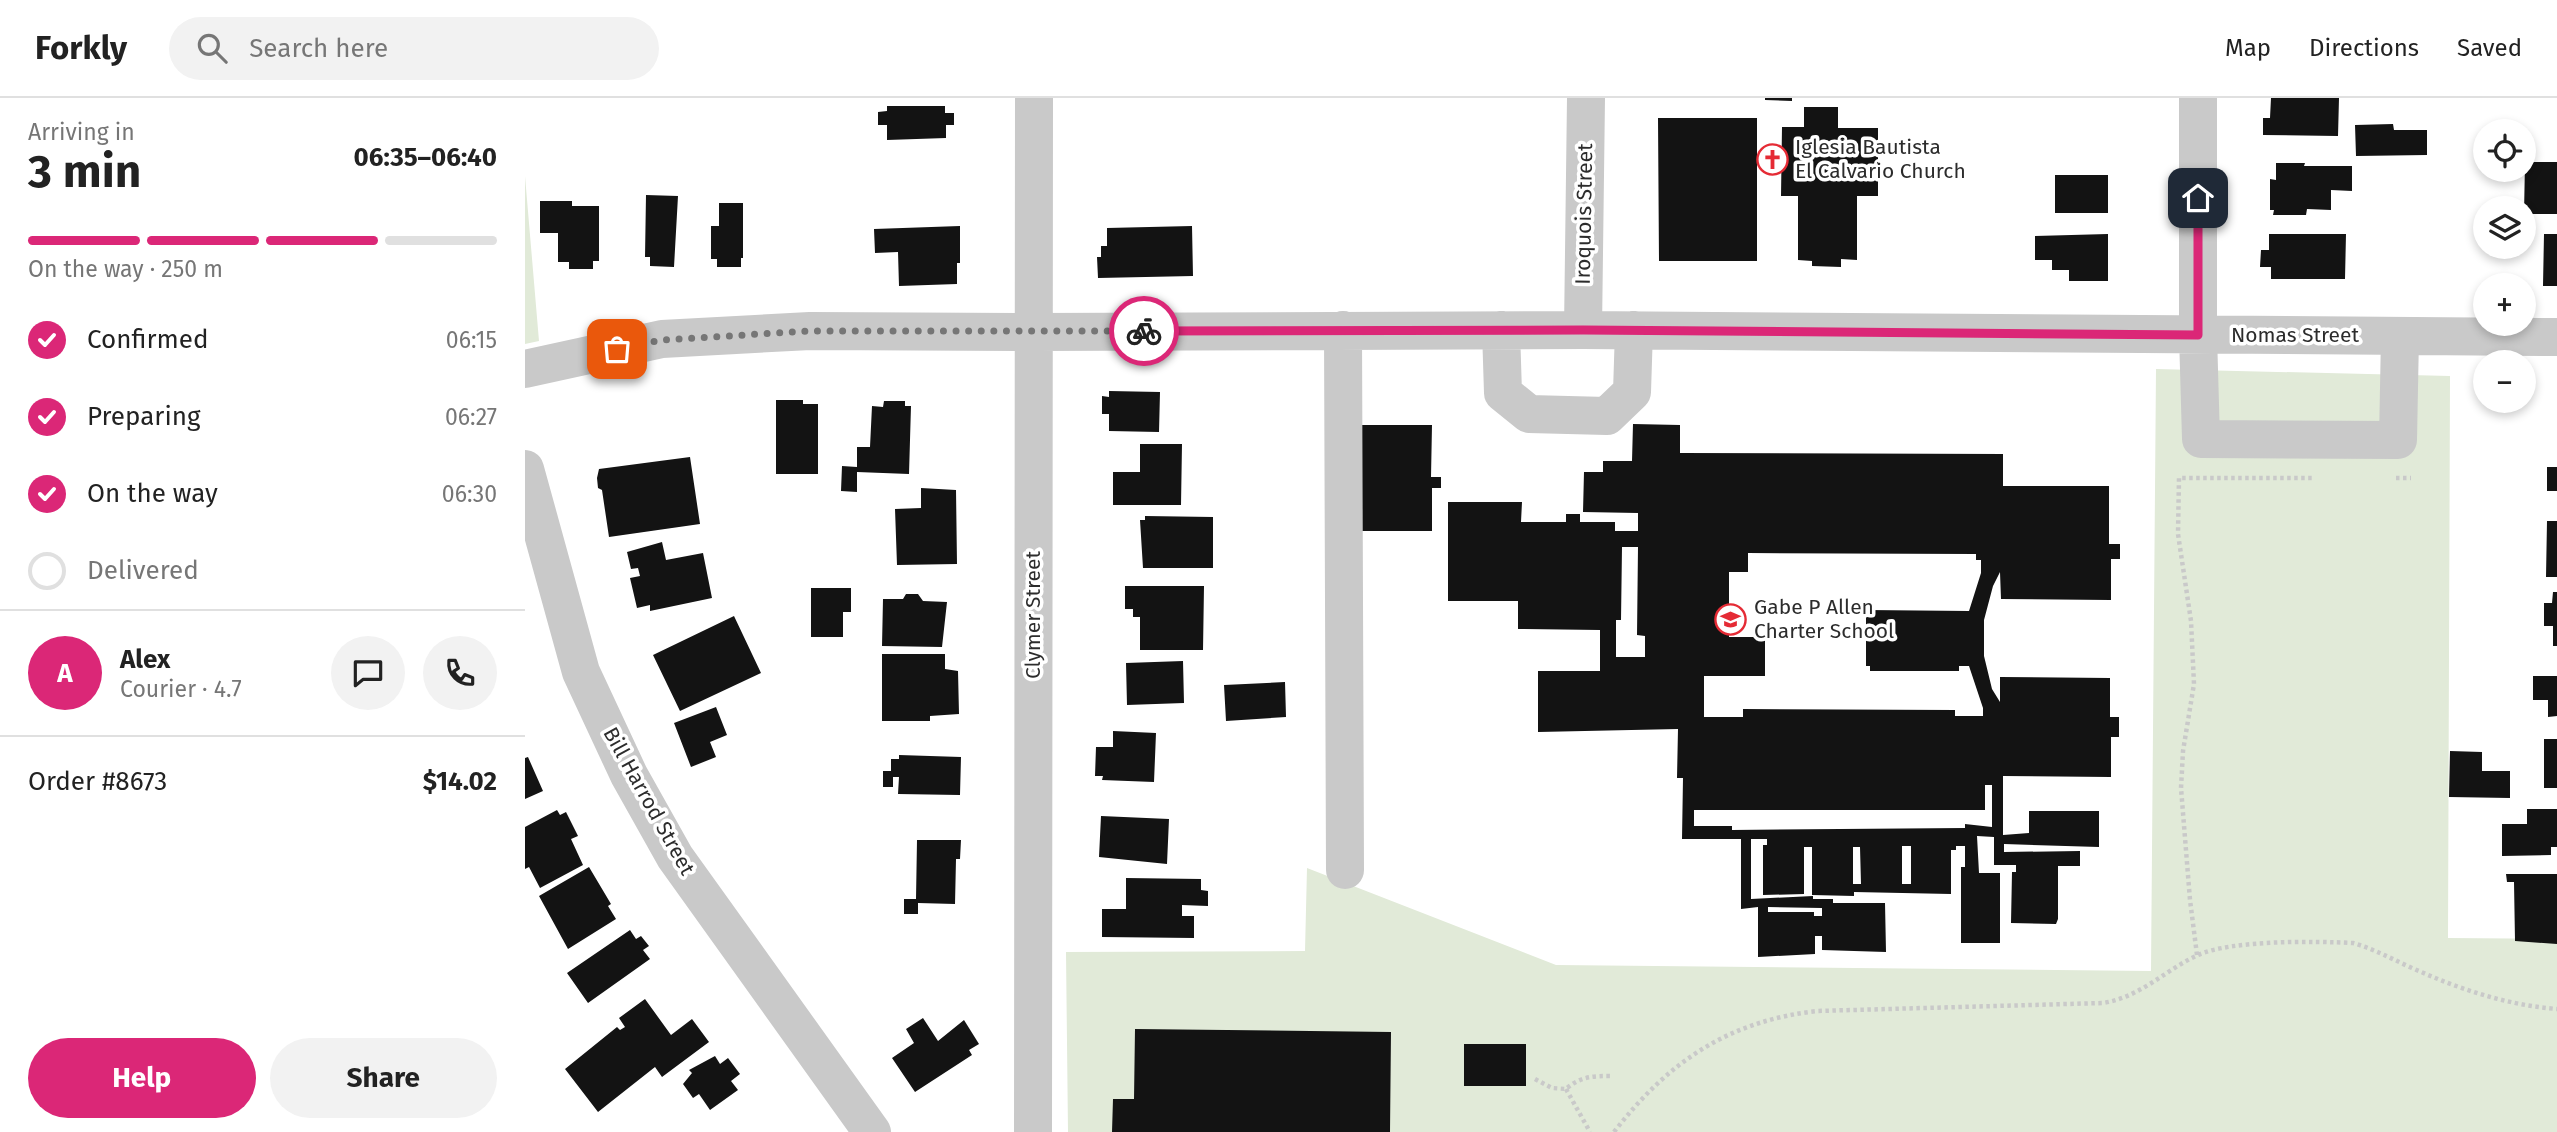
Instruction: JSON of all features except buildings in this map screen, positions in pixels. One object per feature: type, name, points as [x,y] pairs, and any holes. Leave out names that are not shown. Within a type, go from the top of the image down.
[{"type":"street","name":"Clymer Street","points":[[1033,1132],[1034,98]]},
{"type":"street","name":"Iroquois Street","points":[[1583,330],[1585,98]]},
{"type":"street","points":[[2198,98],[2201,439],[2399,440],[2400,336]]},
{"type":"street","points":[[1343,330],[1345,870]]},
{"type":"street","points":[[1501,330],[1503,393],[1529,414],[1607,416],[1632,392],[1634,330]]},
{"type":"street","name":"Nomas Street","points":[[525,369],[662,340],[810,331],[1634,330],[2557,337]]},
{"type":"street","name":"Bill Harrod Street","points":[[525,468],[582,672],[629,775],[675,857],[871,1132]]},
{"type":"path","points":[[2197,955],[2181,788],[2183,751],[2194,684],[2191,621],[2178,534],[2179,478],[2318,478]]},
{"type":"path","points":[[2384,478],[2411,478]]},
{"type":"path","points":[[1614,1132],[1653,1086],[1689,1056],[1705,1046],[1777,1017],[1817,1011],[2119,1001],[2197,955],[2238,945],[2353,943],[2484,996],[2557,1009]]},
{"type":"path","points":[[1535,1079],[1552,1088],[1566,1088],[1577,1080],[1590,1076],[1612,1076]]},
{"type":"path","points":[[1566,1088],[1590,1132]]},
{"type":"green space","points":[[525,176],[539,341],[525,344]]},
{"type":"green space","points":[[2156,369],[2450,376],[2448,938],[2557,939],[2557,1132],[1068,1132],[1066,952],[1305,951],[1307,868],[1556,965],[2151,971]]},
{"type":"way so far","points":[[617,349],[662,340],[810,331],[1144,331]]},
{"type":"place","name":"Iglesia Bautista El Calvario Church","points":[[1772,159]]},
{"type":"place","name":"Gabe P Allen Charter School","points":[[1731,619]]},
{"type":"route","points":[[1144,331],[1583,330],[2198,335],[2198,198]]}]
